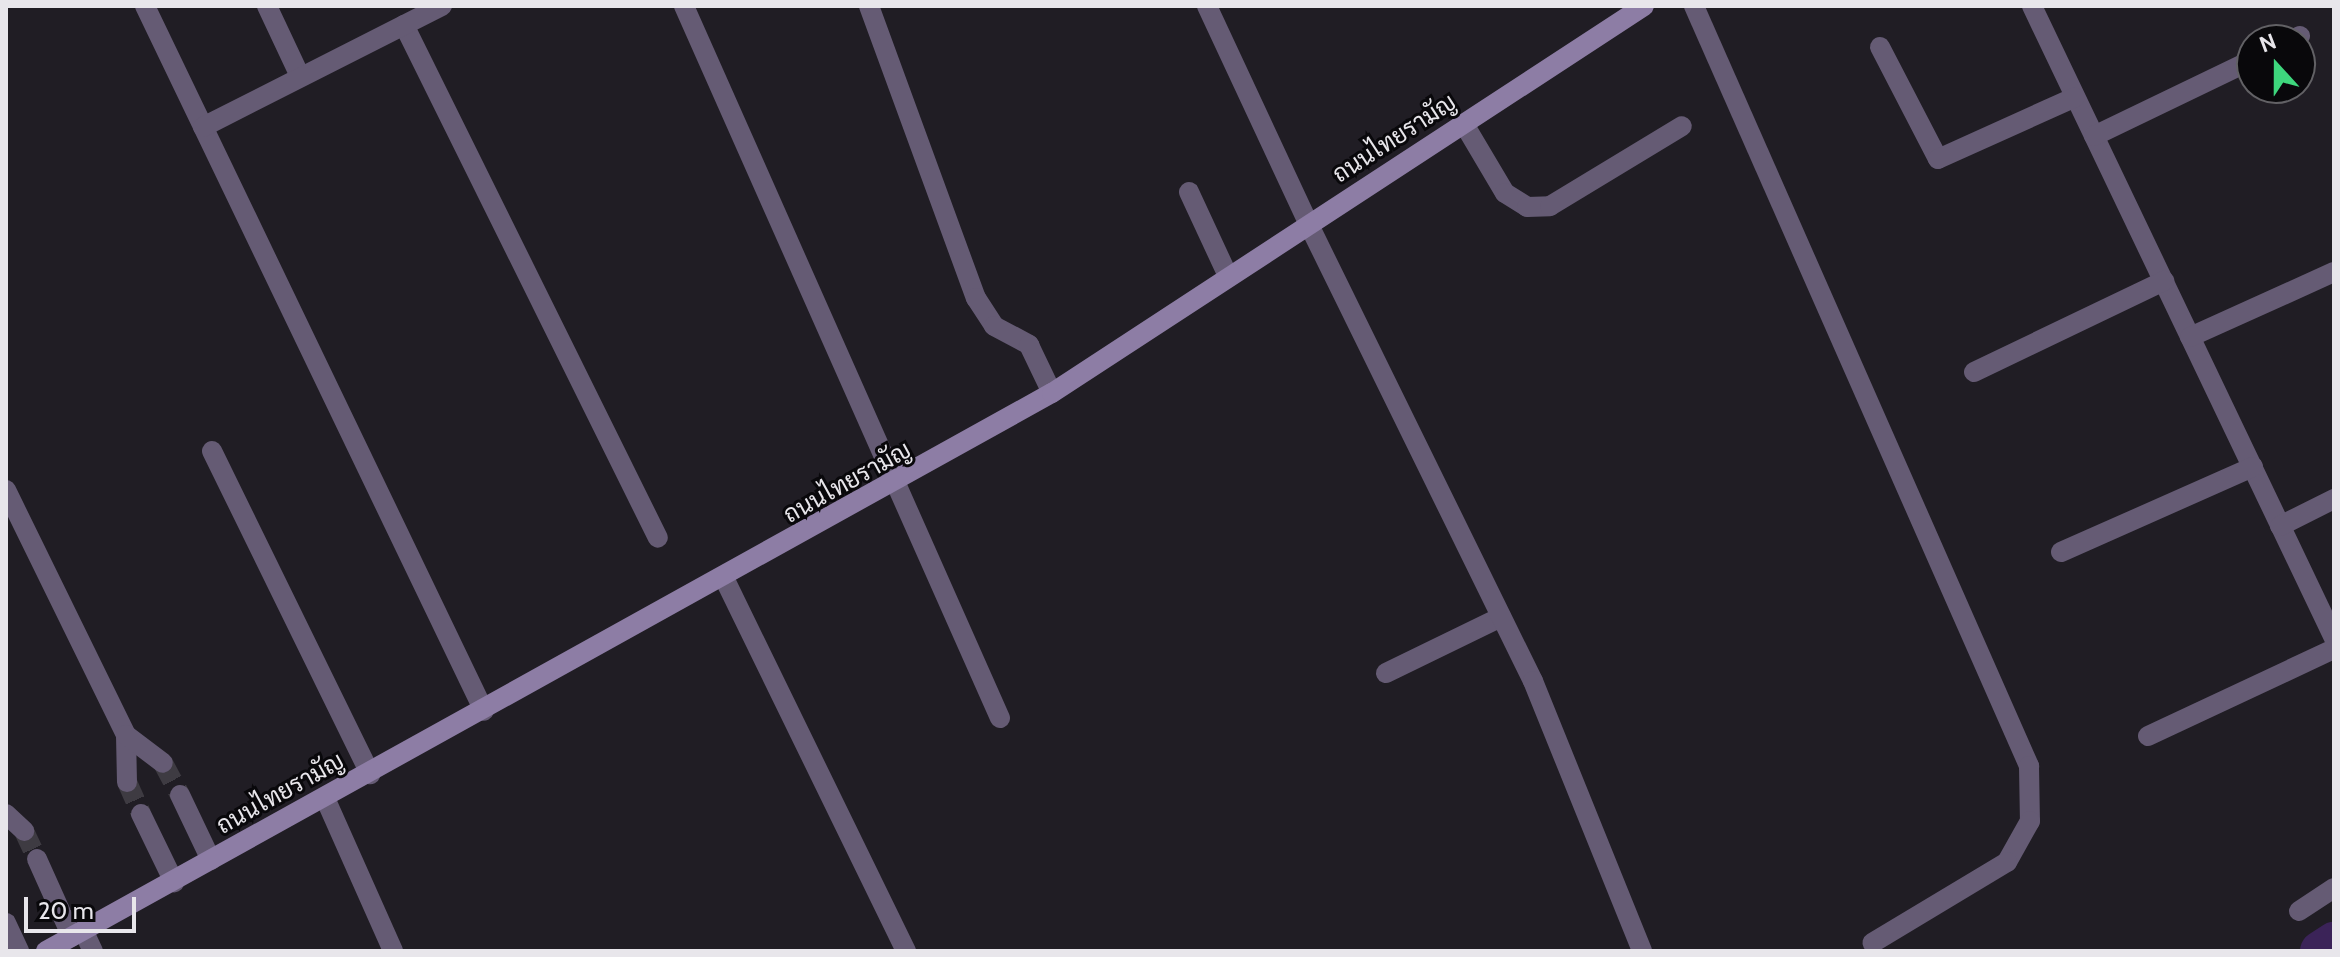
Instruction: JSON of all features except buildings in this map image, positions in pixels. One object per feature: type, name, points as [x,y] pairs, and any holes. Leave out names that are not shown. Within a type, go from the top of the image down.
[{"type":"street","points":[[145,6],[484,711]]},
{"type":"street","points":[[267,6],[300,76]]},
{"type":"street","points":[[203,127],[300,76],[400,15],[442,6]]},
{"type":"street","points":[[684,6],[1000,718]]},
{"type":"street","points":[[869,6],[976,298],[994,326],[1029,345],[1052,393]]},
{"type":"street","points":[[1207,6],[1308,223],[1501,617],[1642,951]]},
{"type":"street","name":"ถนนไทยรามัญ","points":[[46,951],[725,580],[896,485],[1052,393],[1644,6]]},
{"type":"street","points":[[1694,6],[2029,766],[2030,821],[2007,862],[1872,943]]},
{"type":"street","points":[[2032,6],[2334,638]]},
{"type":"street","points":[[400,15],[658,538]]},
{"type":"street","points":[[1880,47],[1938,159],[2075,97]]},
{"type":"street","points":[[2094,136],[2236,68]]},
{"type":"street","points":[[1464,124],[1505,193],[1527,207],[1550,206],[1682,126]]},
{"type":"street","points":[[1189,192],[1228,276]]},
{"type":"street","points":[[2190,337],[2334,272]]},
{"type":"street","points":[[1974,372],[2164,281]]},
{"type":"street","points":[[212,451],[370,774]]},
{"type":"street","points":[[2061,552],[2253,467]]},
{"type":"street","points":[[6,490],[126,735],[127,782]]},
{"type":"street","points":[[2280,526],[2334,499]]},
{"type":"street","points":[[725,580],[906,951]]},
{"type":"street","points":[[1386,673],[1501,617]]},
{"type":"street","points":[[2148,736],[2334,649]]},
{"type":"street","points":[[126,735],[163,763]]},
{"type":"street","points":[[180,795],[211,860]]},
{"type":"street","points":[[325,798],[393,951]]},
{"type":"street","points":[[6,814],[24,831]]},
{"type":"street","points":[[141,814],[174,882]]},
{"type":"street","points":[[37,859],[78,934],[93,951]]},
{"type":"street","points":[[2299,911],[2334,888]]},
{"type":"street","points":[[6,923],[19,951]]},
{"type":"waterway","points":[[2320,951],[2334,942]]},
{"type":"tunnel","points":[[163,763],[180,795]]},
{"type":"tunnel","points":[[127,782],[141,814]]},
{"type":"tunnel","points":[[24,831],[37,859]]}]
